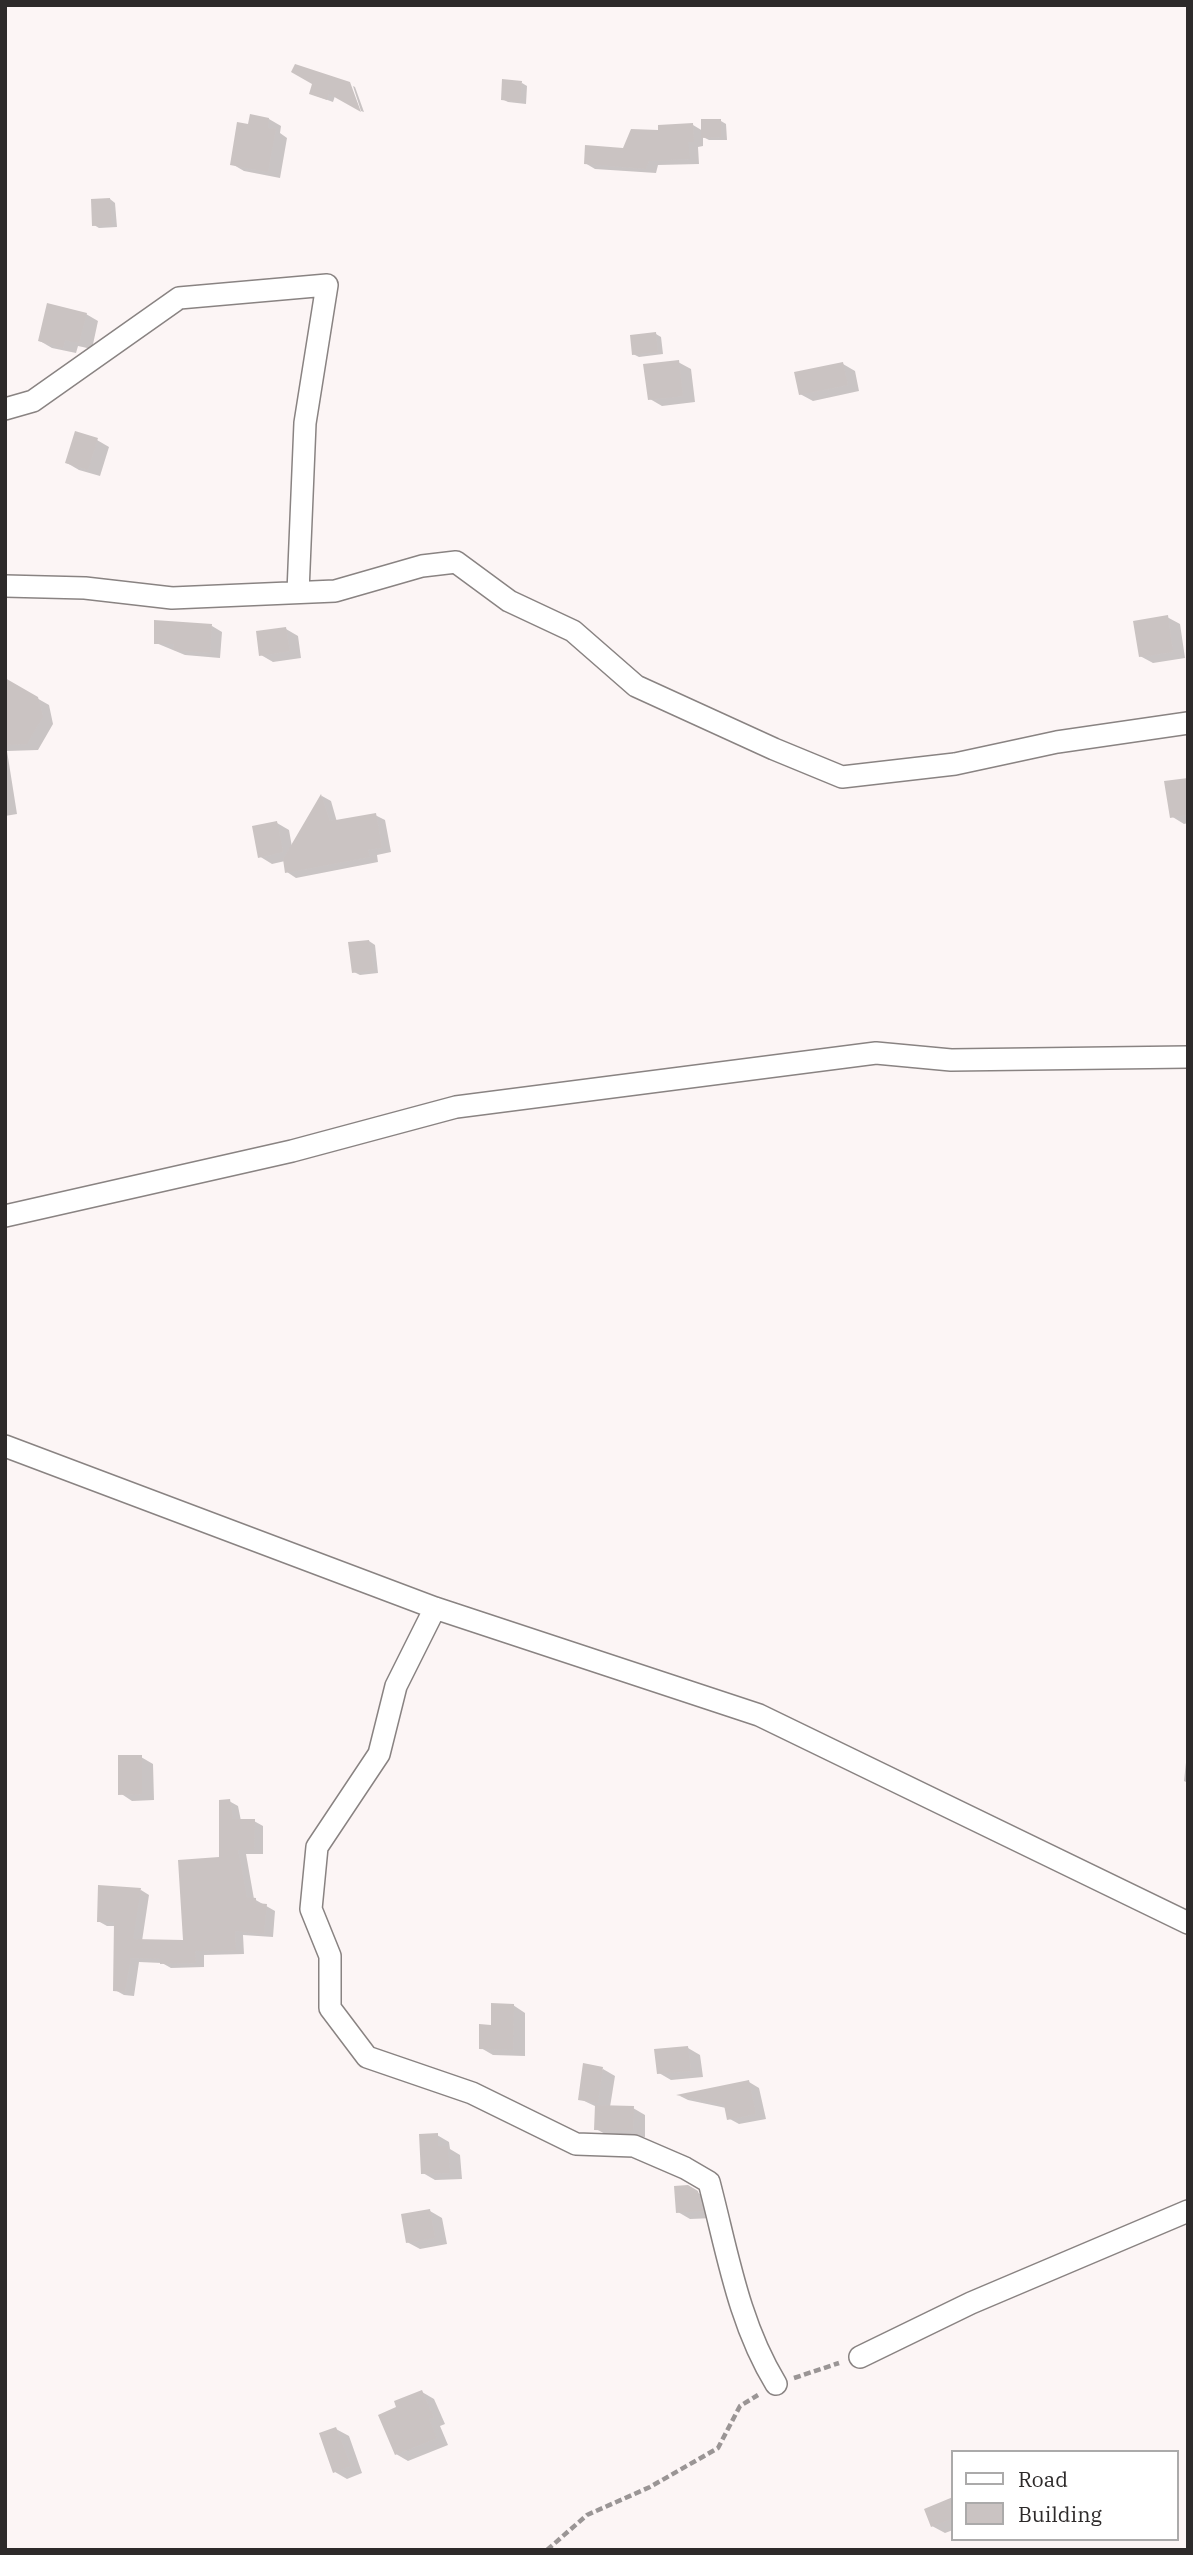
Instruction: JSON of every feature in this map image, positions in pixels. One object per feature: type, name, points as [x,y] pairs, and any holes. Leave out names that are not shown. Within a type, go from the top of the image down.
[{"type":"street","points":[[5,409],[33,401],[179,298],[327,285],[304,423],[298,592]]},
{"type":"street","points":[[5,586],[85,588],[172,598],[335,591],[422,566],[456,562],[509,601],[573,631],[636,686],[842,777],[955,764],[1056,742],[1188,723]]},
{"type":"street","points":[[5,1216],[292,1150],[456,1107],[876,1053],[951,1060],[1188,1057]]},
{"type":"street","points":[[5,1446],[435,1608],[759,1715],[1188,1923]]},
{"type":"street","points":[[435,1608],[396,1686],[379,1754],[317,1847],[312,1909],[330,1956],[330,2008],[367,2057],[472,2093],[576,2144],[634,2146],[685,2168],[709,2182],[736,2294],[765,2367],[776,2384]]},
{"type":"street","points":[[860,2357],[971,2303],[1188,2211]]},
{"type":"path","points":[[547,2550],[587,2515],[650,2487],[718,2448],[740,2406],[776,2384],[860,2357]]},
{"type":"building","points":[[295,64],[350,82],[361,112],[329,94],[327,100],[309,94],[312,84],[291,72]]},
{"type":"building","points":[[502,79],[522,81],[520,102],[501,100]]},
{"type":"building","points":[[250,114],[269,118],[268,128],[276,129],[268,172],[230,165],[237,122],[248,124]]},
{"type":"building","points":[[701,119],[721,119],[721,137],[701,138]]},
{"type":"building","points":[[693,123],[694,142],[688,142],[690,159],[649,161],[646,169],[584,164],[585,145],[623,148],[631,129],[658,130],[658,125]]},
{"type":"building","points":[[110,198],[112,225],[92,226],[91,199]]},
{"type":"building","points":[[47,303],[87,313],[79,343],[65,340],[63,348],[38,341]]},
{"type":"building","points":[[656,332],[658,352],[632,355],[630,335]]},
{"type":"building","points":[[679,360],[683,396],[648,400],[643,364]]},
{"type":"building","points":[[843,362],[848,385],[799,395],[794,372]]},
{"type":"building","points":[[75,431],[98,438],[88,470],[65,463]]},
{"type":"building","points":[[1168,615],[1173,652],[1139,657],[1133,621]]},
{"type":"building","points":[[154,620],[212,624],[210,653],[173,650],[174,644],[154,644]]},
{"type":"building","points":[[286,627],[290,651],[259,656],[256,631]]},
{"type":"building","points":[[5,678],[38,697],[43,717],[27,744],[5,745]]},
{"type":"building","points":[[1188,778],[1188,815],[1170,818],[1164,781]]},
{"type":"building","points":[[321,794],[330,821],[376,813],[382,848],[368,850],[370,857],[285,873],[283,859]]},
{"type":"building","points":[[277,821],[283,852],[258,858],[252,826]]},
{"type":"building","points":[[369,940],[374,970],[352,973],[348,942]]},
{"type":"building","points":[[118,1755],[142,1755],[142,1794],[118,1795]]},
{"type":"building","points":[[230,1799],[233,1819],[255,1819],[254,1850],[238,1850],[247,1897],[256,1898],[256,1903],[267,1904],[264,1934],[235,1931],[236,1950],[195,1951],[196,1963],[160,1964],[160,1959],[131,1958],[125,1992],[113,1991],[114,1922],[97,1922],[98,1885],[141,1888],[133,1939],[183,1940],[178,1860],[219,1857],[219,1800]]},
{"type":"building","points":[[491,2003],[514,2004],[513,2050],[479,2049],[479,2024],[491,2025]]},
{"type":"building","points":[[688,2046],[691,2071],[657,2074],[654,2049]]},
{"type":"building","points":[[583,2063],[603,2067],[598,2103],[578,2100]]},
{"type":"building","points":[[749,2080],[756,2114],[727,2120],[724,2105],[676,2095]]},
{"type":"building","points":[[595,2105],[634,2106],[633,2131],[594,2130]]},
{"type":"building","points":[[438,2133],[438,2146],[448,2146],[450,2173],[421,2174],[419,2134]]},
{"type":"building","points":[[688,2185],[698,2191],[703,2211],[676,2213],[674,2186]]},
{"type":"building","points":[[430,2209],[435,2238],[406,2243],[401,2214]]},
{"type":"building","points":[[422,2390],[434,2418],[429,2419],[437,2438],[395,2455],[378,2415],[396,2407],[394,2401]]},
{"type":"building","points":[[336,2427],[351,2466],[333,2473],[319,2433]]},
{"type":"building","points":[[951,2498],[951,2519],[931,2527],[924,2509]]}]
